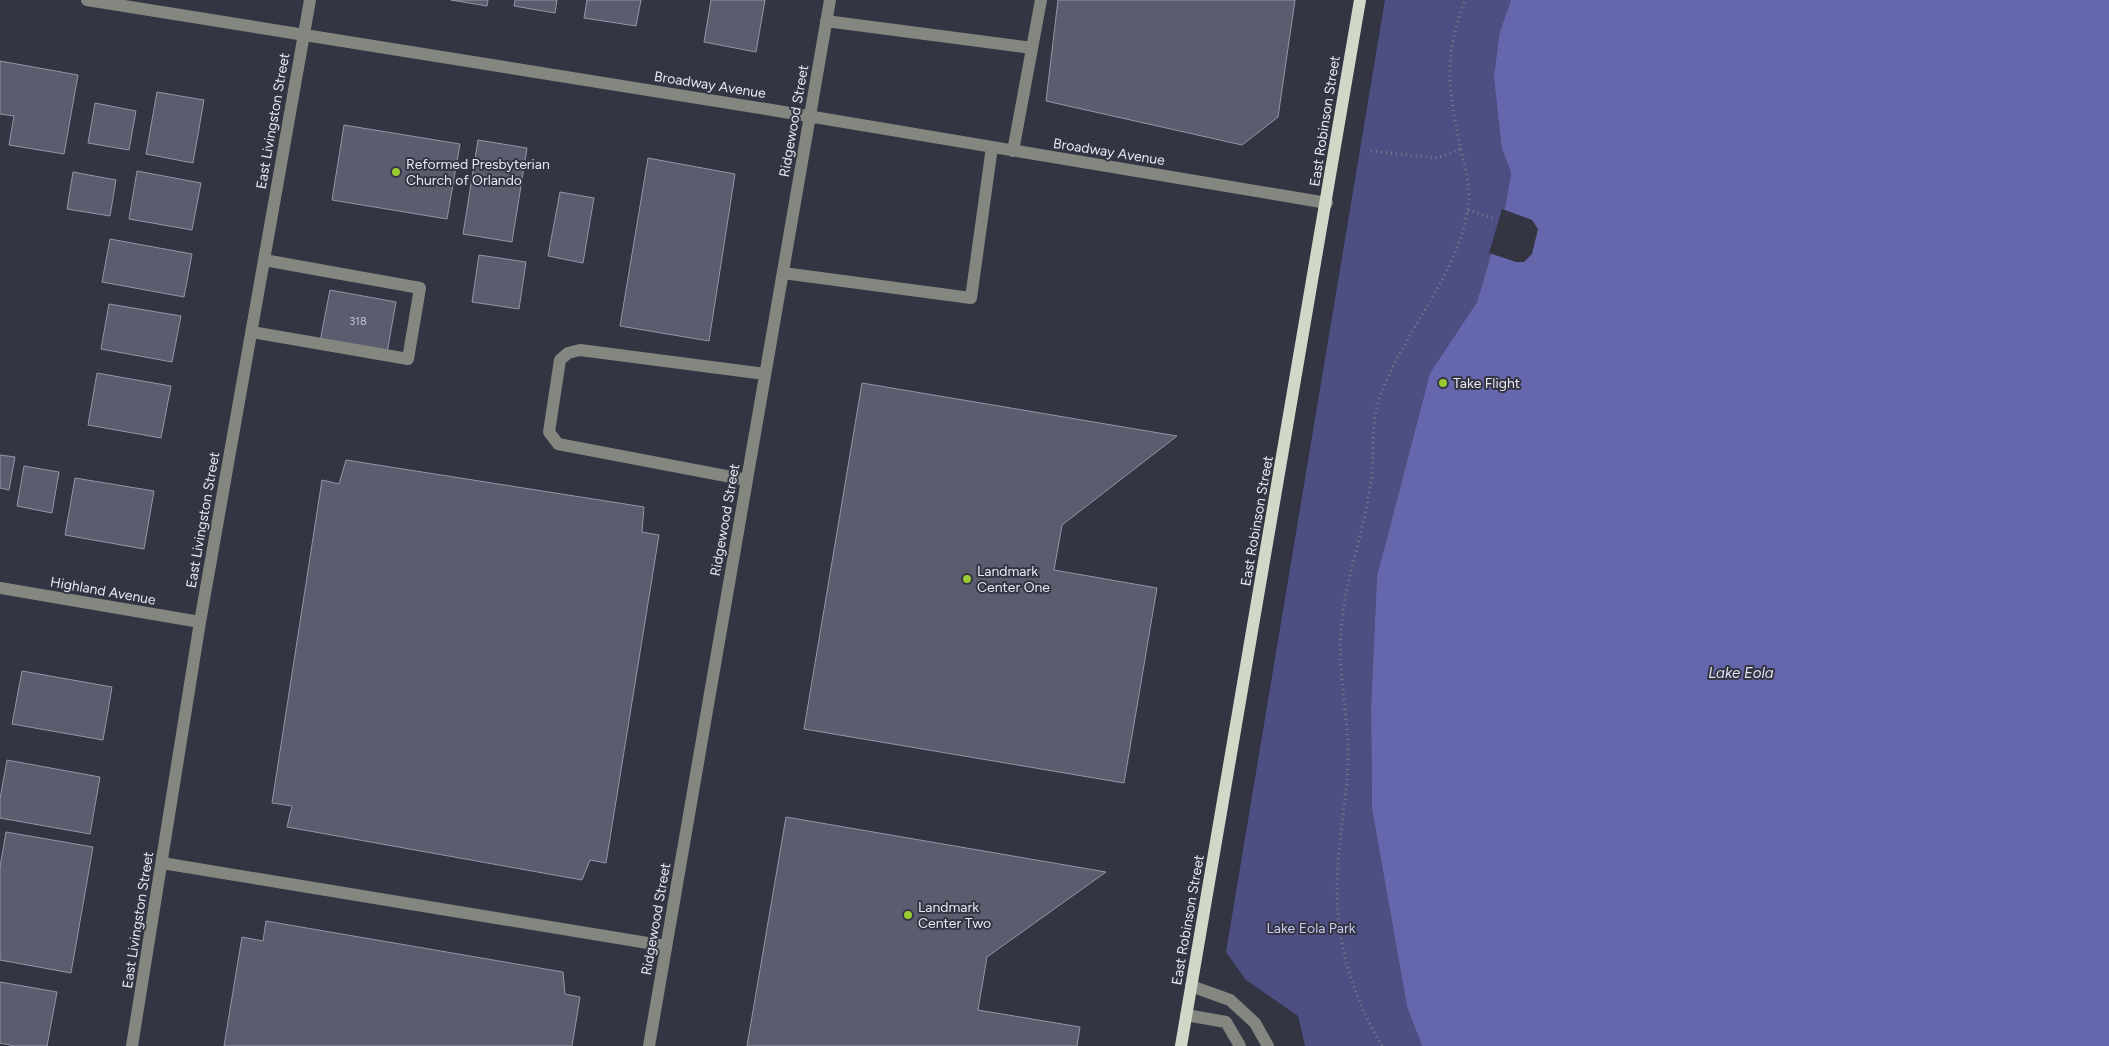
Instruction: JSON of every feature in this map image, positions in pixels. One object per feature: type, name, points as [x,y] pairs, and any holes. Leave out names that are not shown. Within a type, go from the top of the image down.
[{"type":"main road","name":"East Robinson Street","points":[[1181,1046],[1360,0]]},
{"type":"street","name":"Broadway Avenue","points":[[87,0],[1326,203]]},
{"type":"street","name":"East Livingston Street","points":[[132,1046],[200,622],[310,0]]},
{"type":"street","name":"Ridgewood Street","points":[[649,1046],[830,0]]},
{"type":"street","points":[[1013,151],[1041,0]]},
{"type":"street","points":[[826,21],[1032,48]]},
{"type":"street","points":[[783,273],[971,298],[992,147]]},
{"type":"street","points":[[252,332],[408,359],[420,288],[264,260]]},
{"type":"street","points":[[747,480],[558,444],[549,432],[560,360],[568,353],[580,350],[765,374]]},
{"type":"street","name":"Highland Avenue","points":[[0,588],[200,622]]},
{"type":"street","points":[[162,863],[666,946]]},
{"type":"street","points":[[1191,986],[1230,1000],[1255,1023],[1268,1046]]},
{"type":"street","points":[[1186,1014],[1226,1022],[1240,1046]]},
{"type":"path","points":[[1382,1046],[1357,994],[1343,956],[1337,915],[1337,866],[1348,758],[1347,724],[1339,668],[1341,622],[1348,580],[1371,481],[1378,403],[1391,369],[1445,272],[1463,232],[1468,210],[1468,183],[1449,88],[1449,54],[1465,0]]},
{"type":"path","points":[[1371,151],[1438,158],[1460,149]]},
{"type":"path","points":[[1468,210],[1493,218]]},
{"type":"green space","name":"Lake Eola Park","points":[[1385,0],[1511,0],[1500,31],[1502,149],[1511,173],[1505,207],[1477,302],[1430,373],[1377,576],[1371,707],[1372,809],[1407,1007],[1422,1046],[1305,1046],[1298,1016],[1246,980],[1226,952]]},
{"type":"water","name":"Lake Eola","points":[[1511,0],[2109,0],[2109,1046],[1422,1046],[1407,1007],[1372,809],[1371,707],[1377,576],[1430,373],[1477,302],[1505,207],[1511,173],[1502,149],[1494,77],[1500,31]]},
{"type":"pier","points":[[1502,209],[1532,220],[1538,229],[1532,254],[1524,262],[1516,262],[1489,253]]},
{"type":"building","points":[[451,0],[488,0],[487,6]]},
{"type":"building","points":[[515,0],[557,0],[555,13],[514,6]]},
{"type":"building","points":[[587,0],[641,0],[636,26],[584,18]]},
{"type":"building","points":[[711,0],[765,0],[756,52],[704,42]]},
{"type":"building","points":[[1058,0],[1295,0],[1278,117],[1242,145],[1046,101]]},
{"type":"building","points":[[0,61],[78,75],[64,154],[9,145],[14,116],[0,114]]},
{"type":"building","points":[[157,92],[204,100],[193,163],[146,154]]},
{"type":"building","points":[[95,103],[136,111],[129,150],[88,143]]},
{"type":"building","name":"Reformed Presbyterian Church of Orlando","points":[[344,125],[460,144],[447,219],[332,200]]},
{"type":"building","points":[[478,140],[527,148],[512,242],[463,234]]},
{"type":"building","points":[[648,158],[735,174],[709,341],[620,326]]},
{"type":"building","points":[[137,171],[201,183],[192,230],[129,219]]},
{"type":"building","points":[[73,172],[116,180],[110,216],[67,209]]},
{"type":"building","points":[[560,192],[594,198],[583,263],[548,256]]},
{"type":"building","points":[[110,239],[192,254],[184,297],[102,282]]},
{"type":"building","points":[[479,255],[526,262],[519,309],[472,302]]},
{"type":"building","points":[[330,290],[396,302],[387,353],[320,341]]},
{"type":"building","points":[[109,304],[181,316],[172,362],[101,349]]},
{"type":"building","points":[[97,373],[171,386],[161,438],[88,425]]},
{"type":"building","name":"Landmark Center One","points":[[862,383],[1177,436],[1062,525],[1054,570],[1157,588],[1124,783],[804,729]]},
{"type":"building","points":[[0,455],[15,457],[9,490],[0,488]]},
{"type":"building","points":[[346,460],[644,507],[642,532],[659,535],[606,863],[590,860],[582,880],[287,827],[292,806],[272,803],[322,480],[339,484]]},
{"type":"building","points":[[24,466],[59,472],[52,513],[17,506]]},
{"type":"building","points":[[75,478],[154,491],[144,549],[65,535]]},
{"type":"building","points":[[22,671],[112,687],[103,740],[12,724]]},
{"type":"building","points":[[7,760],[100,777],[90,834],[0,818],[0,799]]},
{"type":"building","name":"Landmark Center Two","points":[[786,817],[1106,872],[987,957],[978,1010],[1080,1027],[1077,1046],[747,1046]]},
{"type":"building","points":[[6,832],[93,847],[71,973],[0,960],[0,867]]},
{"type":"building","points":[[266,921],[563,972],[565,994],[580,997],[572,1046],[224,1046],[242,937],[263,941]]},
{"type":"building","points":[[0,982],[57,992],[47,1046],[15,1046],[0,1043]]},
{"type":"place","name":"Reformed Presbyterian Church of Orlando","points":[[396,172]]},
{"type":"place","name":"Take Flight","points":[[1443,383]]},
{"type":"place","name":"Landmark Center One","points":[[967,579]]},
{"type":"place","name":"Landmark Center Two","points":[[908,915]]}]
